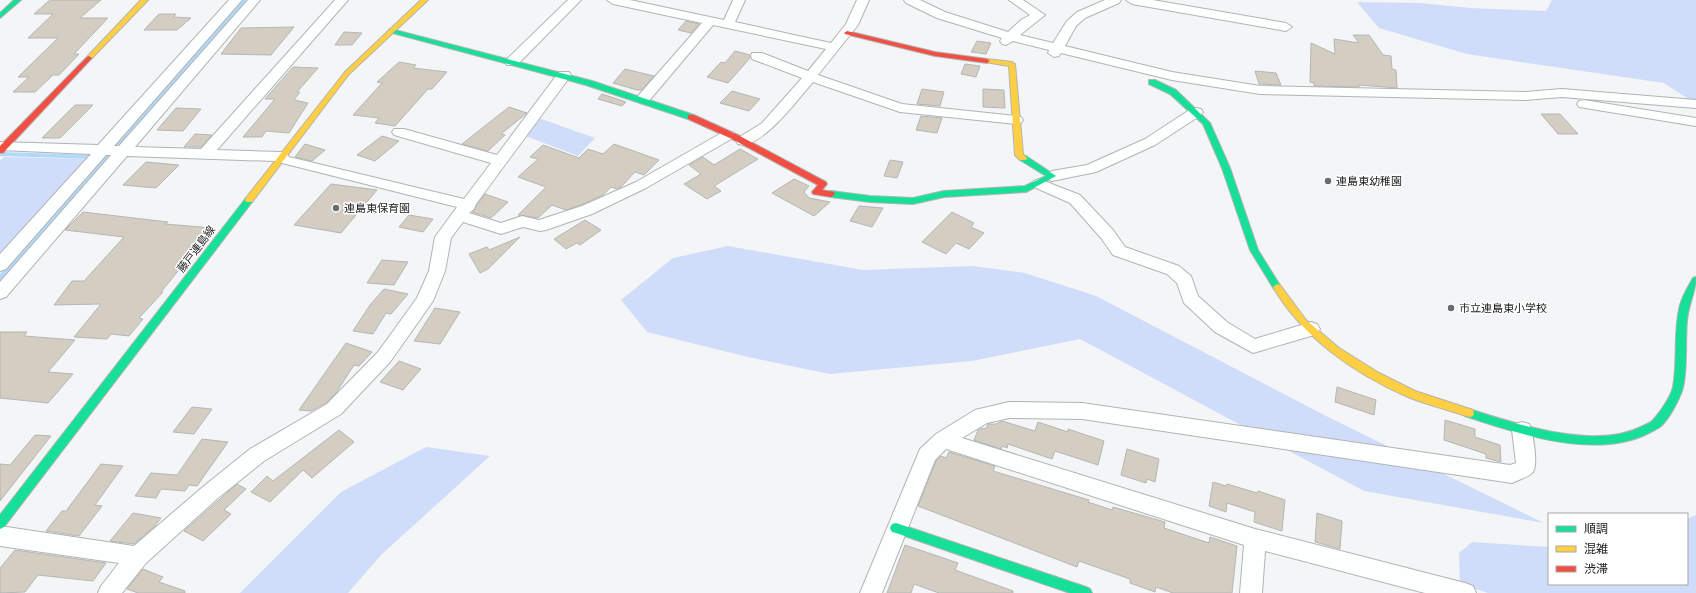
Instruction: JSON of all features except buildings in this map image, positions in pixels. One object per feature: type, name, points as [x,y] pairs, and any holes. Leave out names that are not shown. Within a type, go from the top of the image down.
[{"type":"street","points":[[0,16],[18,0]]},
{"type":"street","points":[[1,147],[145,0]]},
{"type":"street","points":[[0,293],[107,153],[236,0]]},
{"type":"street","points":[[0,266],[254,0]]},
{"type":"street","points":[[205,154],[342,0]]},
{"type":"street","name":"藤戸連島線","points":[[0,524],[347,73],[425,0]]},
{"type":"street","points":[[512,62],[575,0]]},
{"type":"street","points":[[613,0],[833,47]]},
{"type":"street","points":[[728,25],[739,0]]},
{"type":"street","points":[[743,141],[767,126],[810,77],[833,47],[847,32],[863,0]]},
{"type":"street","points":[[896,0],[937,20],[1055,50],[1165,74],[1260,90],[1525,96],[1562,93],[1696,104]]},
{"type":"street","points":[[910,0],[941,15],[1008,38]]},
{"type":"street","points":[[1055,50],[1071,24],[1081,15],[1115,0]]},
{"type":"street","points":[[1132,0],[1286,27]]},
{"type":"street","points":[[1008,38],[1025,23],[1039,15],[1018,1]]},
{"type":"street","points":[[643,99],[710,21]]},
{"type":"street","points":[[392,31],[612,88],[706,124],[743,141],[782,164],[823,184],[816,192],[870,200],[913,201],[944,194],[1026,189],[1046,180],[1091,169],[1150,142],[1196,112]]},
{"type":"street","points":[[847,32],[935,54],[1012,64],[1019,155],[1046,180],[1075,199],[1107,234],[1119,251],[1173,270],[1185,280],[1190,299],[1221,327],[1253,346],[1310,329]]},
{"type":"street","points":[[1055,50],[1152,82],[1173,92],[1196,112],[1206,123],[1216,144],[1254,250],[1278,288],[1303,322],[1336,351],[1376,376],[1412,394],[1522,430],[1550,436],[1588,440],[1624,438],[1649,430],[1667,413],[1678,388],[1682,316],[1691,287],[1696,280]]},
{"type":"street","points":[[757,56],[810,77],[900,108],[1016,120]]},
{"type":"street","points":[[1152,82],[1165,74]]},
{"type":"street","points":[[109,593],[138,556],[211,492],[257,455],[334,409],[384,357],[424,301],[438,271],[443,237],[465,210],[564,75]]},
{"type":"street","points":[[1525,96],[1696,122]]},
{"type":"street","points":[[399,132],[501,161]]},
{"type":"street","points":[[1,147],[107,153],[205,154],[281,158],[465,210],[501,228],[522,221],[540,226],[587,210],[641,185],[728,135]]},
{"type":"street","points":[[871,593],[896,528],[927,455],[943,440],[982,416],[1009,410],[1082,411],[1512,474],[1526,467],[1522,430]]},
{"type":"street","points":[[943,440],[1255,539],[1465,593]]},
{"type":"street","points":[[896,528],[1086,593]]},
{"type":"street","points":[[0,536],[138,556]]},
{"type":"street","points":[[1250,593],[1255,539]]},
{"type":"shaded area","points":[[242,0],[249,0],[0,285],[0,274]]},
{"type":"shaded area","points":[[1552,0],[1696,0],[1696,104],[1664,83],[1467,54],[1379,28],[1357,2],[1420,3],[1471,8],[1546,11]]},
{"type":"shaded area","points":[[536,117],[595,138],[578,156],[523,135]]},
{"type":"shaded area","points":[[4,157],[89,159],[0,258],[0,160]]},
{"type":"shaded area","points":[[728,246],[863,270],[973,266],[1025,273],[1096,296],[1326,416],[1544,523],[1364,491],[1080,339],[972,361],[830,374],[748,357],[647,332],[621,300],[673,258]]},
{"type":"shaded area","points":[[426,447],[490,456],[381,555],[348,593],[240,593],[341,492]]},
{"type":"shaded area","points":[[1696,515],[1696,593],[1488,593],[1460,584],[1459,553],[1472,542],[1548,547],[1548,585],[1688,585],[1688,519]]},
{"type":"waterway","points":[[0,154],[95,157]]},
{"type":"traffic: fast","points":[[0,16],[18,0]]},
{"type":"traffic: fast","points":[[391,31],[589,83],[691,117]]},
{"type":"traffic: fast","points":[[1152,82],[1173,92],[1206,123],[1226,168],[1254,250],[1277,287]]},
{"type":"traffic: fast","points":[[831,194],[870,199],[913,201],[944,194],[1026,189],[1052,176],[1023,158]]},
{"type":"traffic: fast","points":[[0,524],[249,200]]},
{"type":"traffic: fast","points":[[1469,413],[1518,428],[1548,435],[1578,439],[1608,440],[1634,436],[1656,424],[1671,404],[1677,389],[1680,374],[1682,318],[1689,292],[1696,280]]},
{"type":"traffic: fast","points":[[896,528],[1086,593]]},
{"type":"traffic: slow","points":[[89,58],[145,0]]},
{"type":"traffic: slow","points":[[249,200],[347,73],[425,0]]},
{"type":"traffic: slow","points":[[987,61],[1012,64],[1019,155],[1023,158]]},
{"type":"traffic: slow","points":[[1277,287],[1303,322],[1336,351],[1376,376],[1412,394],[1469,413]]},
{"type":"traffic: jam","points":[[847,33],[935,54],[987,61]]},
{"type":"traffic: jam","points":[[0,151],[89,58]]},
{"type":"traffic: jam","points":[[691,117],[735,137],[823,184],[816,192],[831,194]]},
{"type":"place","name":"連島東幼稚園","points":[[1328,181]]},
{"type":"place","name":"連島東保育園","points":[[336,208]]},
{"type":"place","name":"市立連島東小学校","points":[[1451,308]]}]
